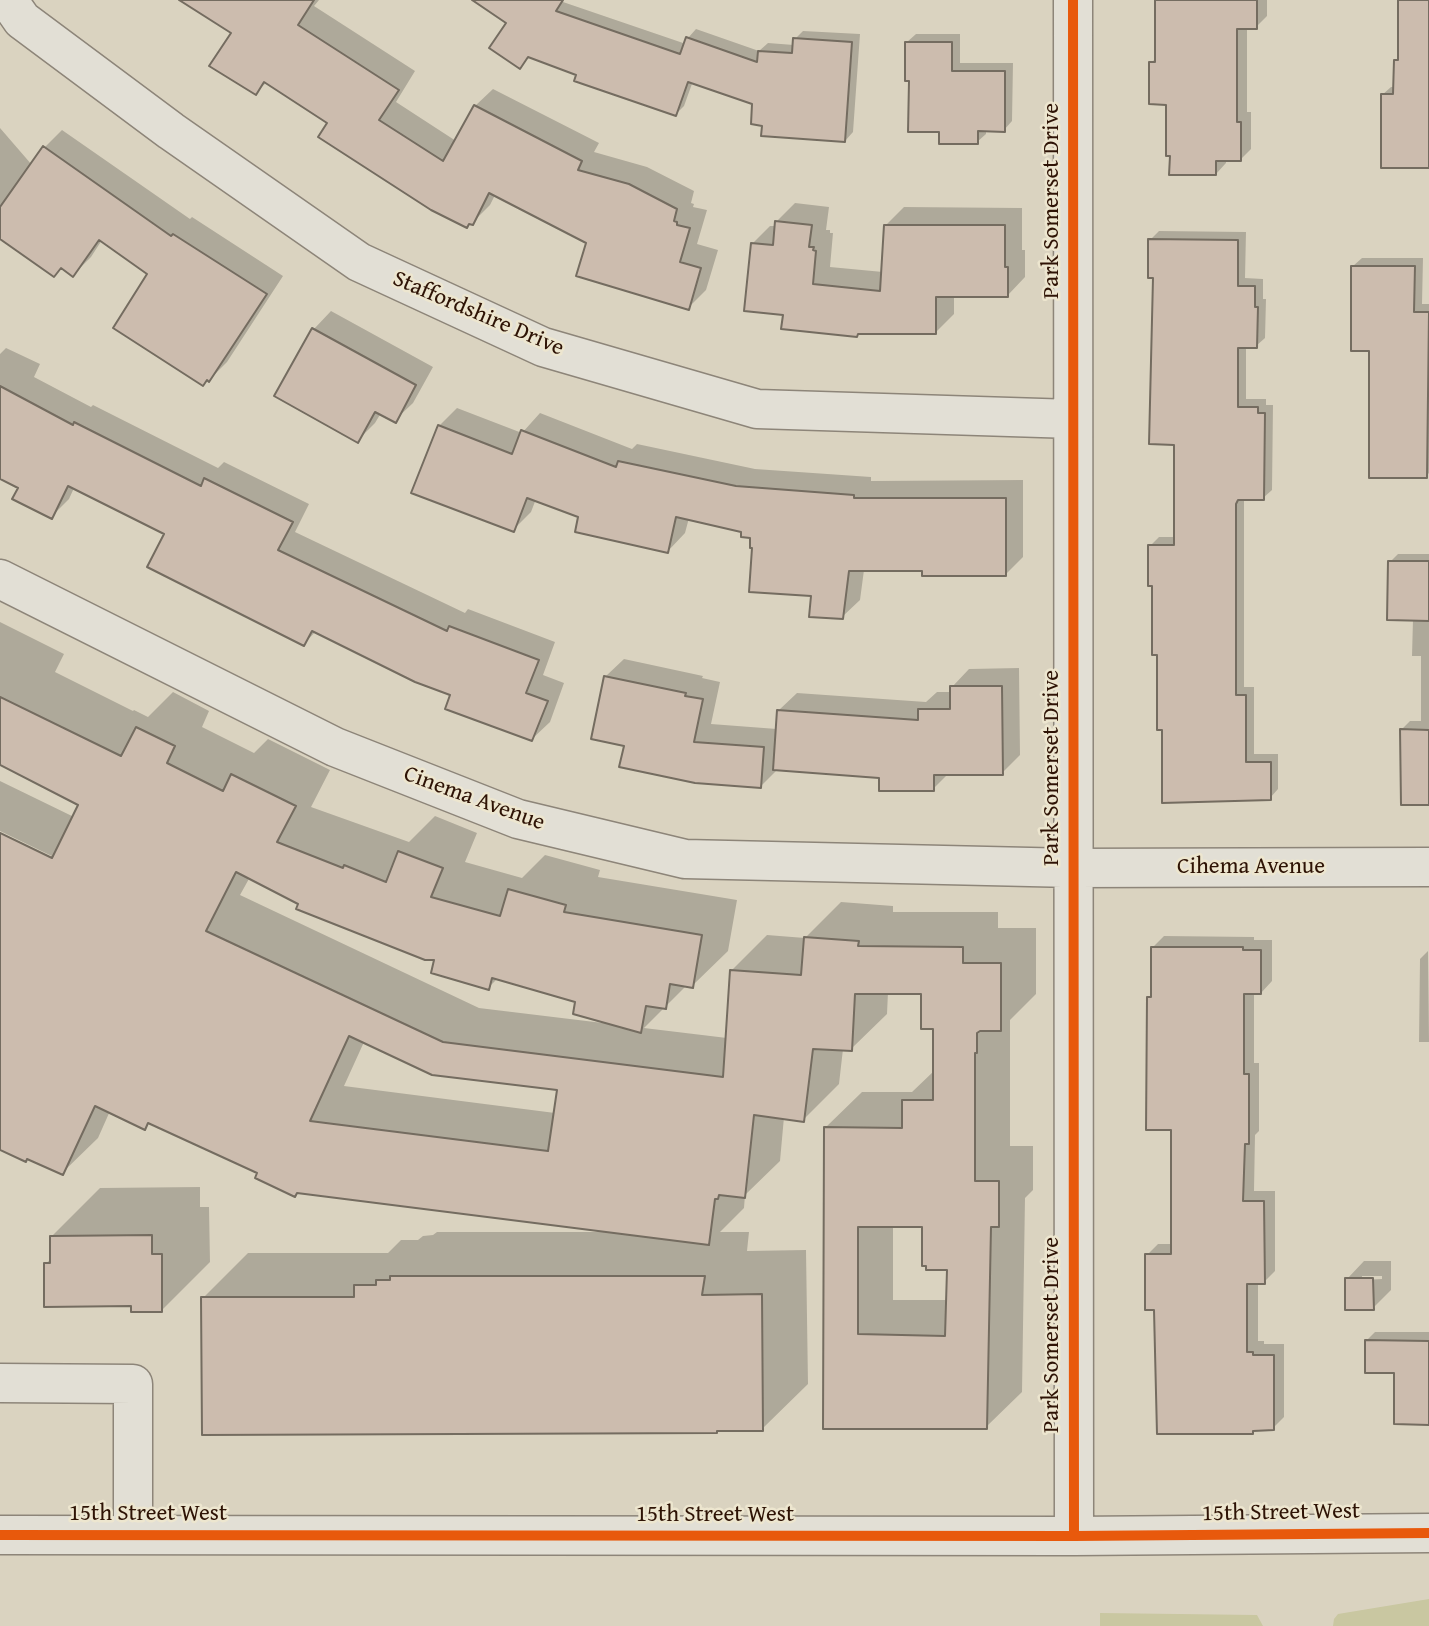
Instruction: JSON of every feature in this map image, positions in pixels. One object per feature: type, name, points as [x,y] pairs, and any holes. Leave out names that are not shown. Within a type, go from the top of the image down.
[{"type":"street","name":"Staffordshire Drive","points":[[8,0],[22,20],[171,131],[359,262],[543,347],[757,409],[1073,419]]},
{"type":"street","name":"Park Somerset Drive","points":[[1073,0],[1074,1536]]},
{"type":"street","name":"Cinema Avenue","points":[[0,579],[335,747],[518,819],[685,859],[1073,868]]},
{"type":"street","name":"Cihema Avenue","points":[[1073,868],[1429,867]]},
{"type":"street","points":[[0,1383],[133,1384],[133,1535]]},
{"type":"street","name":"15th Street West","points":[[0,1535],[1074,1536],[1429,1533]]},
{"type":"shaded area","points":[[1429,1599],[1429,1626],[1333,1626],[1338,1614]]},
{"type":"shaded area","points":[[1100,1613],[1257,1615],[1263,1626],[1100,1626]]},
{"type":"building","points":[[179,0],[314,0],[298,25],[399,90],[379,120],[443,161],[474,105],[582,161],[578,170],[629,184],[677,209],[674,221],[677,225],[690,228],[680,262],[701,268],[689,310],[576,276],[586,243],[489,193],[473,225],[469,224],[467,228],[431,210],[318,137],[327,123],[264,82],[256,95],[209,66],[231,33]]},
{"type":"building","points":[[472,0],[563,0],[556,11],[680,54],[686,37],[757,62],[758,51],[792,53],[793,38],[852,42],[845,142],[761,136],[762,126],[751,124],[752,104],[688,82],[676,116],[574,81],[576,75],[528,57],[520,69],[489,48],[506,23]]},
{"type":"building","points":[[1155,0],[1257,0],[1257,29],[1237,29],[1237,122],[1241,122],[1241,161],[1216,161],[1216,175],[1169,175],[1170,156],[1166,156],[1166,105],[1149,104],[1149,62],[1155,62]]},
{"type":"building","points":[[1398,0],[1429,0],[1429,168],[1381,168],[1381,94],[1393,94],[1394,60],[1398,60]]},
{"type":"building","points":[[905,42],[952,42],[952,71],[1005,71],[1005,132],[978,131],[978,144],[939,144],[939,132],[908,132],[909,81],[905,81]]},
{"type":"building","points":[[43,146],[171,236],[173,234],[267,294],[209,382],[207,380],[203,386],[113,328],[147,274],[99,240],[73,277],[61,268],[54,277],[0,239],[0,207]]},
{"type":"building","points":[[775,221],[812,225],[809,247],[814,247],[813,250],[816,251],[813,284],[880,291],[884,225],[1005,225],[1008,297],[936,297],[936,334],[858,334],[857,337],[781,329],[783,315],[744,311],[751,243],[773,245]]},
{"type":"building","points":[[1148,239],[1238,240],[1238,286],[1255,286],[1255,307],[1258,307],[1257,348],[1238,348],[1238,407],[1258,407],[1258,413],[1265,413],[1264,500],[1238,500],[1236,504],[1236,695],[1246,695],[1246,762],[1271,762],[1271,800],[1162,803],[1162,730],[1157,730],[1157,655],[1152,655],[1152,586],[1148,586],[1148,545],[1174,545],[1174,445],[1149,444],[1153,278],[1148,278]]},
{"type":"building","points":[[1351,266],[1415,266],[1414,312],[1429,312],[1427,478],[1369,478],[1369,351],[1351,351]]},
{"type":"building","points":[[312,328],[416,385],[396,423],[375,412],[358,443],[274,396]]},
{"type":"building","points":[[0,386],[73,425],[74,422],[201,486],[204,478],[293,522],[278,550],[447,631],[449,626],[539,660],[526,693],[548,701],[532,741],[445,709],[450,695],[415,682],[312,631],[304,646],[147,567],[164,534],[68,486],[52,519],[12,499],[18,488],[0,479]]},
{"type":"building","points":[[438,425],[512,454],[521,430],[616,467],[618,461],[736,486],[854,495],[854,498],[1006,498],[1006,576],[922,576],[922,571],[849,571],[843,619],[809,617],[811,596],[749,592],[752,548],[750,538],[741,537],[741,532],[676,517],[668,553],[575,532],[578,517],[527,498],[514,532],[411,493]]},
{"type":"building","points":[[1388,561],[1429,561],[1429,621],[1387,620]]},
{"type":"building","points":[[604,676],[703,699],[694,742],[764,747],[761,788],[695,783],[619,767],[624,746],[591,739]]},
{"type":"building","points":[[950,686],[1002,686],[1003,775],[934,775],[934,791],[879,791],[879,778],[773,770],[777,710],[918,720],[918,709],[950,709]]},
{"type":"building","points":[[0,697],[121,756],[136,727],[175,746],[167,763],[223,791],[231,774],[296,806],[277,842],[343,868],[344,865],[386,882],[398,851],[443,868],[431,897],[500,916],[508,889],[566,905],[564,912],[702,935],[693,988],[670,984],[666,1009],[646,1006],[641,1033],[573,1014],[575,1002],[492,978],[489,990],[431,973],[434,960],[425,960],[296,909],[298,904],[236,872],[206,931],[443,1042],[723,1077],[730,970],[801,975],[804,937],[859,941],[858,946],[963,947],[963,963],[1001,963],[1001,1031],[977,1033],[975,1053],[975,1181],[999,1181],[999,1227],[991,1227],[987,1429],[823,1429],[824,1127],[902,1128],[902,1100],[933,1100],[933,1029],[921,1029],[921,994],[855,994],[852,1051],[813,1049],[804,1122],[754,1115],[745,1198],[719,1195],[718,1199],[715,1199],[709,1245],[297,1193],[295,1197],[255,1178],[257,1173],[148,1123],[145,1130],[95,1106],[63,1175],[0,1150],[0,833],[52,858],[78,805],[0,765]],"holes":[[[349,1036],[432,1075],[557,1090],[548,1151],[310,1121]],[[858,1227],[922,1227],[922,1266],[926,1266],[926,1270],[947,1270],[945,1336],[858,1334]]]},
{"type":"building","points":[[1400,729],[1429,730],[1429,805],[1401,805]]},
{"type":"building","points":[[1151,947],[1243,947],[1243,950],[1261,950],[1261,994],[1244,994],[1244,1074],[1249,1074],[1249,1144],[1245,1144],[1243,1201],[1264,1201],[1265,1284],[1247,1284],[1247,1352],[1253,1352],[1253,1355],[1274,1355],[1274,1430],[1253,1431],[1253,1434],[1157,1434],[1154,1310],[1145,1310],[1145,1254],[1171,1254],[1171,1130],[1146,1130],[1147,997],[1151,997]]},
{"type":"building","points":[[152,1235],[152,1254],[162,1254],[162,1312],[131,1312],[131,1306],[44,1307],[44,1263],[50,1263],[50,1236]]},
{"type":"building","points":[[390,1276],[705,1276],[702,1295],[762,1294],[763,1431],[202,1435],[201,1297],[354,1297],[354,1285],[376,1285],[376,1280],[390,1280]]},
{"type":"building","points":[[1345,1278],[1373,1278],[1374,1310],[1345,1310]]},
{"type":"building","points":[[1365,1340],[1429,1341],[1429,1425],[1394,1424],[1394,1373],[1365,1373]]},
{"type":"cycle path","points":[[1073,0],[1074,1536]]},
{"type":"cycle path","points":[[0,1535],[1074,1536],[1429,1533]]}]
